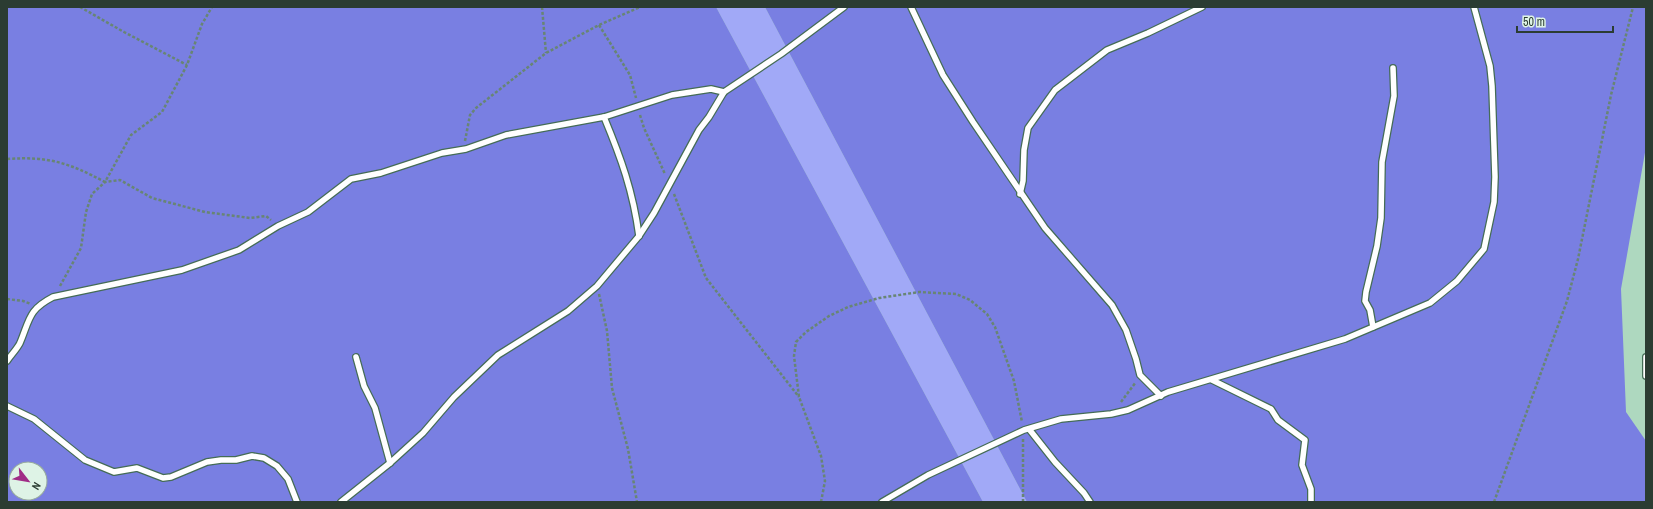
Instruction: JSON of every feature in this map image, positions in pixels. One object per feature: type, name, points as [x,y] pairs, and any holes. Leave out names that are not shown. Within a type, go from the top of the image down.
[{"type":"lane","points":[[341,502],[390,463],[423,433],[465,386],[498,355],[568,311],[597,286],[639,236],[696,136],[724,92],[781,54],[844,7]]},
{"type":"lane","points":[[911,7],[943,75],[1020,194],[1045,228],[1116,311],[1129,337],[1140,375],[1161,396]]},
{"type":"lane","points":[[1020,194],[1023,181],[1024,150],[1028,128],[1056,90],[1107,50],[1148,34],[1202,7]]},
{"type":"lane","points":[[882,502],[928,475],[1027,429],[1061,419],[1111,414],[1128,410],[1168,392],[1339,342],[1430,303],[1457,281],[1484,249],[1494,202],[1494,121],[1490,66],[1474,7]]},
{"type":"lane","points":[[1373,327],[1370,310],[1365,301],[1377,246],[1381,218],[1382,162],[1394,96],[1393,68]]},
{"type":"lane","points":[[7,361],[19,344],[28,318],[36,307],[53,297],[182,270],[239,250],[278,226],[308,212],[351,179],[381,173],[442,153],[466,149],[506,135],[604,117],[672,95],[711,89],[724,92]]},
{"type":"lane","points":[[604,117],[630,186],[639,236]]},
{"type":"lane","points":[[1646,357],[1646,376]]},
{"type":"lane","points":[[356,358],[364,386],[377,413],[390,463]]},
{"type":"lane","points":[[1212,380],[1272,409],[1278,420],[1305,440],[1302,466],[1311,489],[1311,502]]},
{"type":"lane","points":[[7,406],[34,419],[85,460],[114,472],[137,468],[163,478],[171,477],[207,462],[236,460],[252,456],[264,458],[277,466],[288,479],[297,502]]},
{"type":"lane","points":[[1027,429],[1060,468],[1084,493],[1090,502]]},
{"type":"path","points":[[80,7],[187,65]]},
{"type":"path","points":[[53,297],[81,248],[86,212],[92,194],[105,182],[131,135],[162,112],[187,65],[202,24],[212,7]]},
{"type":"path","points":[[542,7],[546,53]]},
{"type":"path","points":[[466,149],[466,128],[470,115],[476,108],[546,53],[599,25],[640,7]]},
{"type":"path","points":[[1494,502],[1567,301],[1578,259],[1611,95],[1633,7]]},
{"type":"path","points":[[599,25],[630,75],[644,128],[670,184],[706,278],[799,397]]},
{"type":"path","points":[[7,159],[24,158],[56,160],[77,167],[105,182],[120,180],[152,198],[204,212],[250,218],[266,216],[278,226]]},
{"type":"path","points":[[597,286],[607,331],[612,388],[628,449],[637,502]]},
{"type":"path","points":[[821,502],[825,481],[822,456],[799,397],[794,356],[796,342],[806,332],[829,316],[879,298],[919,292],[956,294],[970,300],[987,314],[995,327],[1014,381],[1027,429],[1023,502]]},
{"type":"path","points":[[7,299],[23,301],[36,307]]},
{"type":"path","points":[[1111,414],[1132,389],[1140,375]]},
{"type":"shaded area","points":[[7,7],[716,7],[983,502],[7,502]]},
{"type":"shaded area","points":[[716,7],[765,7],[1027,502],[983,502]]},
{"type":"shaded area","points":[[765,7],[1646,7],[1646,147],[1621,289],[1626,412],[1646,441],[1646,502],[1027,502]]}]
